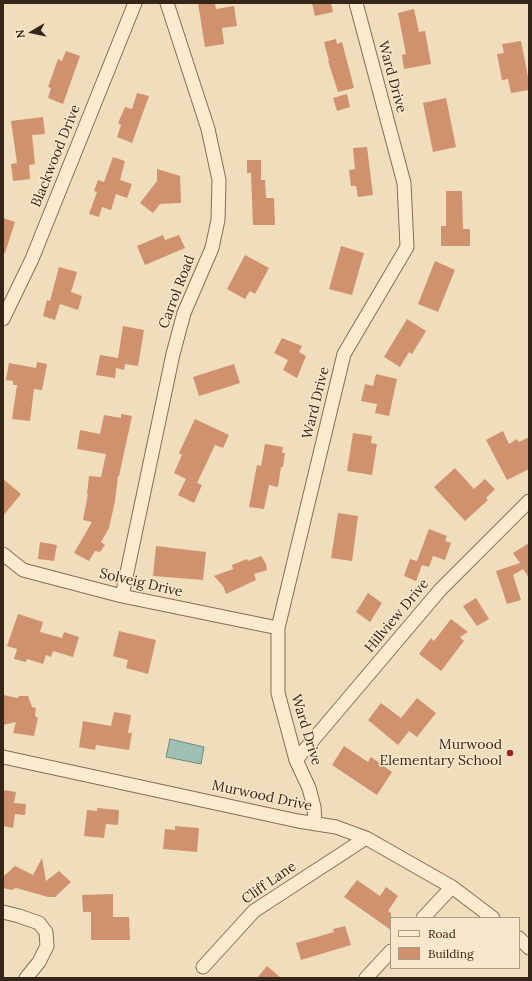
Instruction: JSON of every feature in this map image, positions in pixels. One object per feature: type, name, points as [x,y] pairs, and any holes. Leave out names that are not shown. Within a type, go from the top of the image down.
[{"type":"street","name":"Blackwood Drive","points":[[3,319],[32,259],[135,3]]},
{"type":"street","name":"Carrol Road","points":[[122,596],[173,354],[184,313],[212,248],[218,220],[219,180],[208,128],[167,3]]},
{"type":"street","name":"Ward Drive","points":[[315,824],[314,807],[309,788],[296,760],[278,693],[278,628],[344,354],[407,247],[404,183],[356,3]]},
{"type":"street","name":"Hillview Drive","points":[[296,760],[440,590],[529,501]]},
{"type":"street","name":"Solveig Drive","points":[[3,554],[23,570],[122,596],[278,628]]},
{"type":"street","name":"Murwood Drive","points":[[3,757],[315,824],[336,827],[366,838],[452,887],[492,917]]},
{"type":"street","name":"Cliff Lane","points":[[202,967],[254,910],[366,838]]},
{"type":"street","points":[[424,917],[452,887]]},
{"type":"street","points":[[3,912],[39,923],[46,932],[47,946],[39,962],[26,978]]},
{"type":"street","points":[[520,939],[529,948]]},
{"type":"street","points":[[366,978],[390,952]]},
{"type":"water","points":[[170,739],[204,747],[201,764],[166,757]]},
{"type":"building","points":[[198,3],[215,3],[216,9],[234,6],[237,26],[222,28],[224,44],[205,47]]},
{"type":"building","points":[[312,3],[331,3],[333,12],[315,16]]},
{"type":"building","points":[[414,9],[419,32],[425,31],[431,64],[404,69],[402,55],[406,54],[398,13]]},
{"type":"building","points":[[336,39],[337,44],[342,42],[354,88],[338,92],[328,61],[324,42]]},
{"type":"building","points":[[521,41],[529,82],[529,90],[511,93],[508,79],[502,80],[497,54],[504,53],[502,44]]},
{"type":"building","points":[[66,51],[80,56],[63,104],[48,98],[51,88],[48,87],[58,59],[62,61]]},
{"type":"building","points":[[137,93],[149,96],[132,143],[117,137],[121,125],[118,123],[125,107],[132,109]]},
{"type":"building","points":[[347,94],[350,107],[337,111],[333,98]]},
{"type":"building","points":[[446,98],[456,147],[433,152],[423,103]]},
{"type":"building","points":[[43,117],[45,134],[32,135],[35,164],[29,165],[30,179],[13,181],[11,164],[17,163],[11,121]]},
{"type":"building","points":[[367,147],[373,195],[358,197],[356,186],[351,186],[349,170],[355,169],[353,148]]},
{"type":"building","points":[[113,157],[125,161],[120,180],[132,184],[127,198],[116,194],[111,210],[102,207],[99,217],[89,214],[97,192],[94,191],[98,180],[104,182]]},
{"type":"building","points":[[247,160],[261,160],[261,180],[265,180],[266,198],[274,198],[275,225],[253,225],[251,173],[247,173]]},
{"type":"building","points":[[157,169],[180,176],[181,203],[160,204],[153,213],[140,203],[157,181]]},
{"type":"building","points":[[446,191],[462,191],[463,229],[470,229],[470,246],[441,246],[441,226],[446,226]]},
{"type":"building","points":[[3,218],[15,222],[5,253],[3,253]]},
{"type":"building","points":[[163,235],[165,240],[179,235],[185,248],[145,265],[137,246]]},
{"type":"building","points":[[341,246],[364,253],[352,295],[329,289]]},
{"type":"building","points":[[245,255],[269,268],[255,294],[250,291],[245,299],[227,289]]},
{"type":"building","points":[[435,261],[455,270],[438,312],[418,304]]},
{"type":"building","points":[[59,267],[77,272],[71,292],[82,296],[78,310],[60,304],[55,320],[43,316],[47,300],[50,301]]},
{"type":"building","points":[[407,319],[426,331],[412,354],[409,352],[400,367],[384,357]]},
{"type":"building","points":[[123,326],[144,330],[138,366],[125,364],[124,370],[116,368],[115,378],[96,375],[100,355],[118,358]]},
{"type":"building","points":[[282,338],[302,346],[299,352],[306,356],[297,378],[283,370],[288,360],[274,353]]},
{"type":"building","points":[[37,362],[47,364],[42,390],[34,389],[30,421],[12,419],[17,385],[13,385],[13,381],[6,380],[9,363],[36,368]]},
{"type":"building","points":[[234,364],[240,383],[199,396],[193,377]]},
{"type":"building","points":[[376,374],[397,379],[389,416],[375,413],[377,404],[361,401],[365,384],[373,386]]},
{"type":"building","points":[[121,414],[132,416],[118,476],[115,501],[109,528],[101,542],[105,545],[100,552],[95,551],[89,561],[74,553],[92,522],[83,520],[88,494],[89,476],[101,477],[106,454],[77,449],[80,430],[100,434],[104,415],[121,418]]},
{"type":"building","points":[[195,419],[229,435],[223,448],[215,445],[197,483],[202,485],[194,503],[178,495],[186,479],[174,473],[182,455],[179,453]]},
{"type":"building","points":[[503,431],[509,444],[517,439],[519,442],[529,437],[529,469],[507,480],[486,440]]},
{"type":"building","points":[[353,433],[372,436],[371,443],[377,444],[372,475],[347,471]]},
{"type":"building","points":[[265,444],[283,447],[282,453],[285,453],[278,487],[269,485],[264,509],[249,507],[257,465],[261,466]]},
{"type":"building","points":[[455,468],[474,489],[485,479],[495,489],[486,498],[488,500],[465,521],[434,487]]},
{"type":"building","points":[[3,479],[21,494],[3,516]]},
{"type":"building","points":[[338,513],[358,516],[352,561],[331,558]]},
{"type":"building","points":[[429,529],[447,536],[445,541],[451,543],[445,560],[433,556],[429,567],[422,565],[416,581],[404,576],[410,559],[417,561]]},
{"type":"building","points":[[40,542],[57,545],[54,561],[38,559]]},
{"type":"building","points":[[529,543],[529,578],[523,569],[513,575],[521,600],[507,604],[496,571],[520,563],[513,553]]},
{"type":"building","points":[[156,546],[206,552],[203,580],[153,576]]},
{"type":"building","points":[[261,556],[266,564],[267,570],[254,574],[256,580],[226,594],[223,586],[214,576],[233,569],[232,565],[247,559],[248,561]]},
{"type":"building","points":[[368,593],[382,603],[370,622],[356,612]]},
{"type":"building","points":[[476,598],[489,619],[477,626],[463,606]]},
{"type":"building","points":[[18,614],[43,622],[40,632],[62,638],[64,632],[79,637],[73,657],[53,651],[51,657],[46,655],[43,664],[27,659],[26,662],[14,659],[17,649],[7,646]]},
{"type":"building","points":[[451,619],[468,632],[460,637],[464,641],[441,671],[419,654],[431,638],[434,641]]},
{"type":"building","points":[[119,631],[156,640],[148,674],[126,668],[128,660],[113,656]]},
{"type":"building","points":[[3,695],[18,698],[19,696],[28,696],[32,707],[36,708],[35,716],[38,718],[34,736],[13,733],[16,722],[3,725]]},
{"type":"building","points":[[417,698],[436,713],[417,737],[409,731],[398,745],[368,720],[381,703],[401,718]]},
{"type":"building","points":[[114,712],[131,715],[128,733],[132,733],[129,750],[96,745],[95,750],[79,747],[83,721],[111,726]]},
{"type":"building","points":[[344,746],[368,762],[371,757],[392,772],[377,795],[332,765]]},
{"type":"building","points":[[3,790],[16,792],[14,803],[26,804],[25,815],[15,814],[13,828],[3,826]]},
{"type":"building","points":[[97,808],[119,810],[118,825],[106,824],[104,838],[84,836],[87,810],[97,811]]},
{"type":"building","points":[[175,826],[199,828],[197,852],[163,849],[165,829],[175,830]]},
{"type":"building","points":[[42,858],[46,881],[59,871],[71,882],[55,897],[48,897],[16,888],[12,890],[3,888],[4,876],[15,866],[33,875]]},
{"type":"building","points":[[357,880],[380,896],[386,887],[398,896],[388,911],[391,913],[390,929],[344,897]]},
{"type":"building","points":[[113,894],[113,917],[129,917],[130,940],[91,940],[91,912],[83,912],[82,895]]},
{"type":"building","points":[[345,926],[351,945],[301,960],[296,943],[334,932],[333,929]]},
{"type":"building","points":[[267,966],[281,978],[257,978]]},
{"type":"place","name":"Murwood Elementary School","points":[[510,753]]}]
